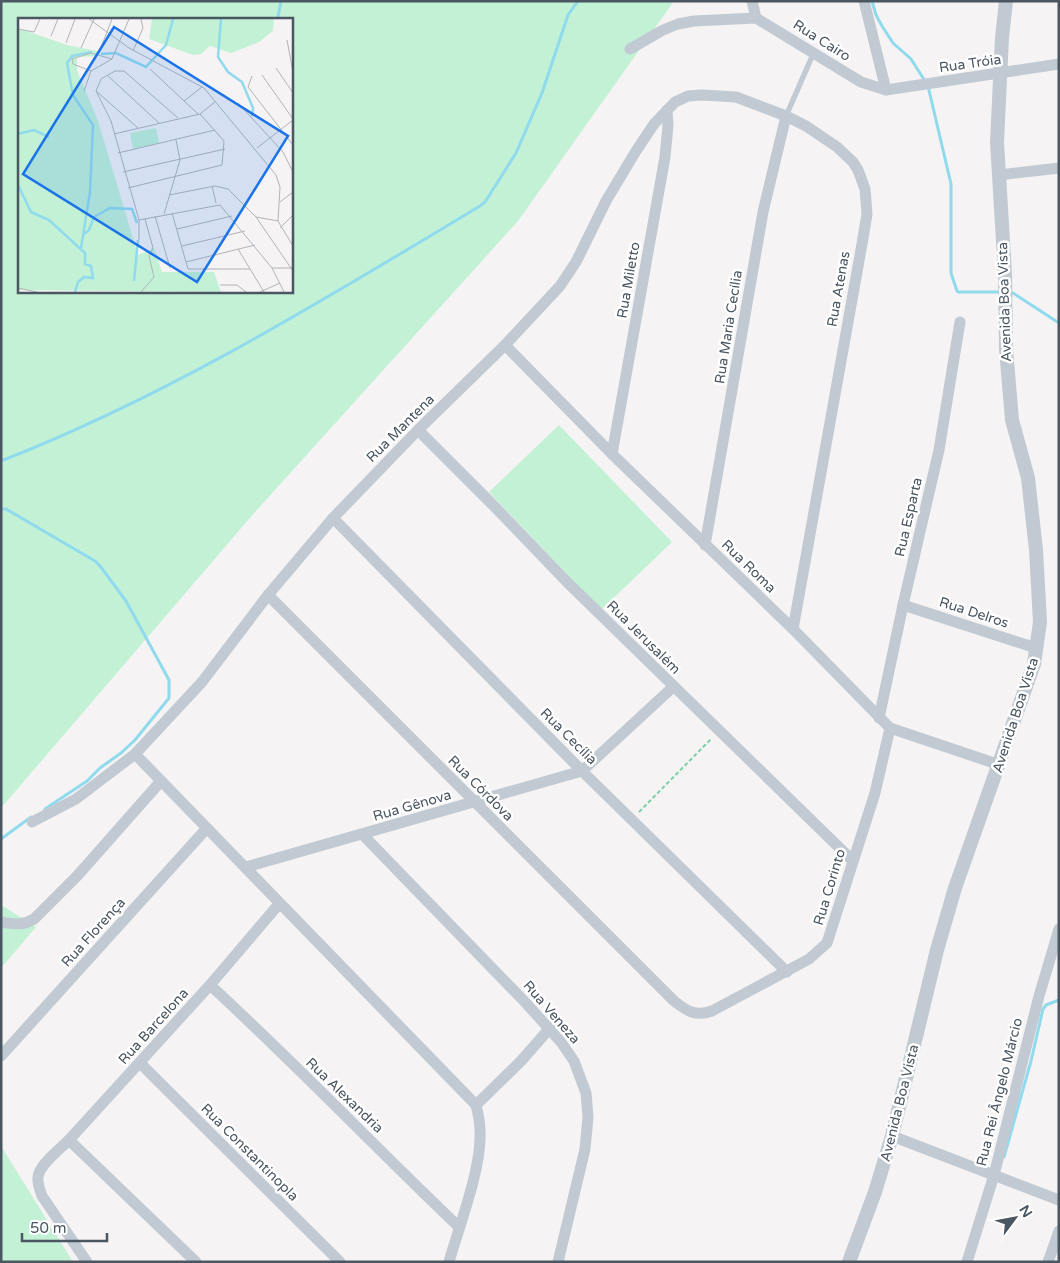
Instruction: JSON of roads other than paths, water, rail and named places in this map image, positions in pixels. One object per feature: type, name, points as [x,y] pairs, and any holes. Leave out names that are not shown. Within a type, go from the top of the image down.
[{"type":"street","points":[[630,49],[663,30],[678,24],[694,21],[756,18],[752,1]]},
{"type":"street","points":[[864,1],[886,90]]},
{"type":"street","name":"Avenida Boa Vista","points":[[849,1262],[876,1192],[892,1136],[940,941],[961,871],[1000,765],[1034,664],[1040,622],[1030,485],[1014,431],[1008,394],[1005,274],[997,133],[1006,1]]},
{"type":"street","name":"Rua Cairo","points":[[756,18],[866,84],[886,90]]},
{"type":"street","name":"Rua Tróia","points":[[886,90],[1059,64]]},
{"type":"street","name":"Rua Atenas","points":[[667,110],[675,102],[688,96],[717,94],[747,100],[786,116],[822,136],[853,162],[862,178],[867,200],[860,253],[793,629]]},
{"type":"street","name":"Rua Mantena","points":[[32,822],[76,798],[134,754],[202,682],[268,594],[333,518],[418,430],[505,345],[560,286],[571,271],[606,201],[636,151],[654,124],[667,110]]},
{"type":"street","name":"Rua Miletto","points":[[612,454],[665,157],[668,125],[667,110]]},
{"type":"street","name":"Rua Maria Cecília","points":[[705,545],[763,212],[786,116]]},
{"type":"street","points":[[999,175],[1059,168]]},
{"type":"street","name":"Rua Esparta","points":[[879,718],[939,450],[960,322]]},
{"type":"street","name":"Rua Roma","points":[[505,345],[612,454],[793,629],[890,728],[1000,765]]},
{"type":"street","name":"Rua Jerusalém","points":[[418,430],[673,687],[853,861]]},
{"type":"street","name":"Rua Cecília","points":[[333,518],[582,771],[787,972]]},
{"type":"street","name":"Rua Córdova","points":[[268,594],[674,1001]]},
{"type":"street","name":"Rua Delros","points":[[903,605],[1036,648]]},
{"type":"street","name":"Rua Gênova","points":[[246,867],[582,771],[673,687]]},
{"type":"street","name":"Rua Corinto","points":[[674,1001],[693,1013],[706,1013],[787,972],[809,959],[827,942],[876,793],[890,728]]},
{"type":"street","points":[[134,754],[476,1105],[480,1144],[471,1185],[448,1262]]},
{"type":"street","points":[[1,922],[27,924],[34,919],[78,875],[161,781]]},
{"type":"street","name":"Rua Florença","points":[[1,1056],[207,828]]},
{"type":"street","name":"Rua Veneza","points":[[363,835],[550,1028],[568,1053],[582,1080],[586,1093],[588,1117],[585,1148],[558,1262]]},
{"type":"street","name":"Rua Barcelona","points":[[87,1262],[42,1196],[38,1184],[38,1174],[44,1165],[210,985],[280,904]]},
{"type":"street","name":"Rua Rei Ângelo Márcio","points":[[967,1262],[994,1175],[1039,996],[1059,929]]},
{"type":"street","name":"Rua Alexandria","points":[[210,985],[459,1227]]},
{"type":"street","points":[[476,1105],[521,1061],[550,1028]]},
{"type":"street","name":"Rua Constantinopla","points":[[140,1063],[340,1262]]},
{"type":"street","points":[[892,1136],[1059,1200]]},
{"type":"street","points":[[69,1140],[196,1262]]},
{"type":"street","points":[[1048,1262],[1059,1231]]},
{"type":"lane","points":[[786,116],[814,52]]},
{"type":"waterway","points":[[278,17],[281,1]]},
{"type":"waterway","points":[[1,461],[64,435],[186,376],[364,276],[480,206],[485,202],[516,153],[542,93],[568,15],[578,1]]},
{"type":"waterway","points":[[872,1],[876,15],[893,43],[911,59],[925,81]]},
{"type":"waterway","points":[[928,86],[951,184],[951,273],[957,291],[1002,292]]},
{"type":"waterway","points":[[1008,293],[1013,293],[1059,323]]},
{"type":"waterway","points":[[1,509],[6,509],[95,561],[100,566],[126,601],[169,680],[169,698],[135,740],[87,781],[45,809]]},
{"type":"waterway","points":[[1,839],[31,817]]},
{"type":"waterway","points":[[1004,1157],[1031,1061],[1043,1009],[1046,1005],[1059,1000]]}]
